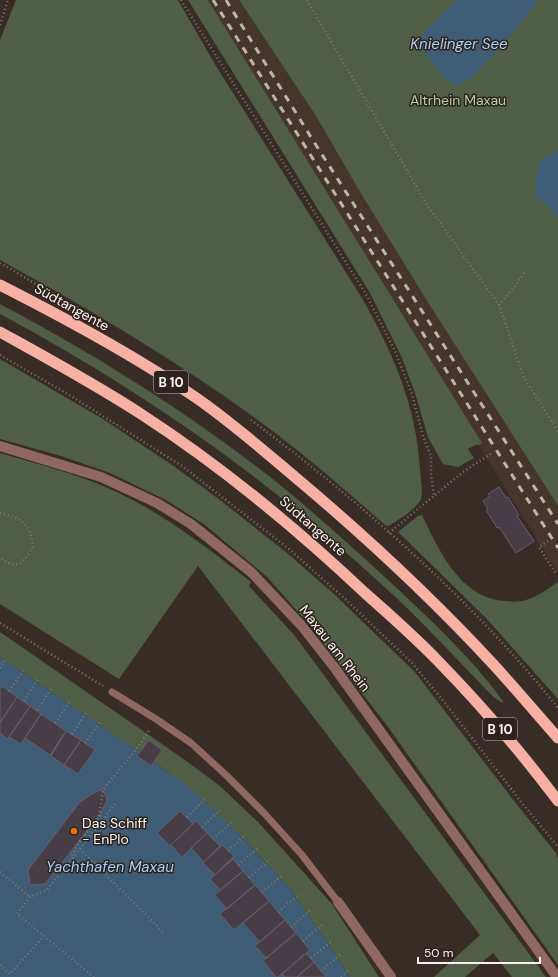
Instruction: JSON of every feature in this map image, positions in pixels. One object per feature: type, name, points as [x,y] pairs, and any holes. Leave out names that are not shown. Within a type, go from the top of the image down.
[{"type":"highway","name":"Südtangente","points":[[0,285],[75,324],[196,397],[256,444],[325,503],[409,580],[493,664],[558,738]]},
{"type":"highway","name":"Südtangente","points":[[0,332],[73,372],[140,413],[203,456],[252,493],[323,554],[437,660],[501,730],[558,801]]},
{"type":"street","name":"Maxau am Rhein","points":[[0,446],[101,477],[157,503],[191,524],[251,572],[301,625],[334,667],[557,977]]},
{"type":"street","points":[[338,902],[391,977]]},
{"type":"lane","points":[[112,692],[191,743],[226,775],[302,855],[338,902]]},
{"type":"path","points":[[0,25],[8,0]]},
{"type":"path","points":[[181,0],[367,296],[395,351],[412,394],[430,456],[434,496]]},
{"type":"path","points":[[307,0],[427,205],[499,304],[524,378],[558,431]]},
{"type":"path","points":[[499,304],[516,285],[525,272]]},
{"type":"path","points":[[0,355],[71,396],[182,466],[289,549],[328,583],[414,664],[558,847]]},
{"type":"path","points":[[492,453],[463,472],[388,533],[445,585],[492,633],[558,708]]},
{"type":"path","points":[[0,512],[18,518],[30,531],[33,546],[25,560],[16,565],[8,564],[0,557]]},
{"type":"path","points":[[548,541],[539,547],[556,574]]},
{"type":"path","points":[[0,623],[112,692]]},
{"type":"path","points":[[0,668],[6,659]]},
{"type":"path","points":[[9,691],[23,671]]},
{"type":"path","points":[[24,702],[38,679]]},
{"type":"path","points":[[37,710],[51,689]]},
{"type":"path","points":[[55,723],[69,702]]},
{"type":"path","points":[[72,734],[86,713]]},
{"type":"path","points":[[73,858],[71,857],[79,842],[99,816],[103,790],[141,743],[156,719]]},
{"type":"path","points":[[85,743],[100,722]]},
{"type":"path","points":[[186,817],[207,797]]},
{"type":"path","points":[[94,977],[17,914],[30,897],[47,890],[116,803]]},
{"type":"path","points":[[202,827],[220,810]]},
{"type":"path","points":[[213,839],[232,820]]},
{"type":"path","points":[[228,851],[246,834]]},
{"type":"path","points":[[238,865],[259,847]]},
{"type":"path","points":[[80,849],[164,934]]},
{"type":"path","points":[[249,878],[270,859]]},
{"type":"path","points":[[0,872],[30,897]]},
{"type":"path","points":[[262,892],[283,875]]},
{"type":"path","points":[[278,912],[300,894]]},
{"type":"path","points":[[291,927],[311,910]]},
{"type":"path","points":[[303,941],[322,925]]},
{"type":"path","points":[[0,966],[10,974],[44,936]]},
{"type":"path","points":[[311,958],[332,941]]},
{"type":"path","points":[[321,971],[340,955]]},
{"type":"path","points":[[341,977],[349,970]]},
{"type":"shaded area","points":[[208,0],[239,0],[316,116],[360,192],[429,304],[558,506],[558,574],[479,445],[482,443]]},
{"type":"green space","points":[[16,0],[178,0],[216,66],[362,298],[384,339],[402,381],[409,403],[418,447],[422,485],[421,499],[407,514],[389,526],[385,525],[288,443],[208,385],[140,341],[0,260],[0,40]]},
{"type":"green space","points":[[188,0],[208,0],[482,443],[468,449],[474,458],[458,467],[443,464],[428,437],[415,393],[402,358],[370,293]]},
{"type":"green space","name":"Altrhein Maxau","points":[[239,0],[558,0],[558,506],[429,304],[360,192],[316,116]]},
{"type":"green space","points":[[0,304],[38,324],[150,391],[256,466],[328,526],[404,595],[463,653],[490,684],[503,703],[490,694],[394,595],[334,542],[256,478],[215,448],[131,391],[88,364],[0,314]]},
{"type":"green space","points":[[0,359],[103,419],[175,467],[220,500],[287,553],[335,595],[414,671],[556,853],[558,859],[558,965],[388,727],[306,621],[267,577],[205,525],[166,500],[110,473],[61,456],[0,439]]},
{"type":"green space","points":[[0,453],[83,478],[129,498],[166,519],[251,582],[249,586],[295,636],[546,977],[512,977],[493,953],[465,977],[434,977],[480,935],[198,566],[119,679],[0,604]]},
{"type":"green space","points":[[422,515],[436,543],[453,570],[463,582],[475,591],[489,598],[508,601],[526,600],[543,592],[558,582],[558,699],[486,618],[398,532],[418,516]]},
{"type":"green space","points":[[0,632],[185,760],[220,786],[259,823],[332,904],[379,977],[350,977],[288,887],[240,835],[168,772],[0,657]]},
{"type":"water","name":"Knielinger See","points":[[457,0],[539,0],[506,41],[472,78],[456,86],[442,75],[424,53],[421,36]]},
{"type":"water","points":[[558,150],[558,218],[545,203],[535,197],[536,178],[540,161]]},
{"type":"water","name":"Yachthafen Maxau","points":[[0,657],[189,787],[240,835],[288,887],[350,977],[0,977]]},
{"type":"building","points":[[499,487],[506,498],[508,497],[519,515],[517,516],[534,541],[516,553],[499,527],[497,528],[486,510],[488,509],[483,501],[490,496],[488,494]]},
{"type":"building","points":[[2,686],[17,697],[0,723],[0,689]]},
{"type":"building","points":[[17,697],[30,706],[8,739],[0,733],[0,723]]},
{"type":"building","points":[[30,706],[41,714],[21,744],[9,737]]},
{"type":"building","points":[[41,714],[66,731],[50,755],[25,738]]},
{"type":"building","points":[[66,731],[81,740],[64,765],[51,756]]},
{"type":"building","points":[[81,740],[95,750],[78,774],[64,765]]},
{"type":"building","points":[[149,740],[162,750],[151,766],[137,756]]},
{"type":"building","points":[[103,790],[107,800],[99,816],[45,884],[30,885],[28,870],[80,802],[97,791]]},
{"type":"building","points":[[180,811],[193,824],[170,846],[157,833]]},
{"type":"building","points":[[196,821],[207,833],[182,857],[171,845]]},
{"type":"building","points":[[207,833],[220,846],[204,862],[191,848]]},
{"type":"building","points":[[222,845],[234,856],[215,875],[203,863]]},
{"type":"building","points":[[233,859],[243,871],[220,890],[210,879]]},
{"type":"building","points":[[243,871],[255,885],[227,909],[215,895]]},
{"type":"building","points":[[255,885],[269,901],[234,930],[220,914]]},
{"type":"building","points":[[269,901],[285,920],[260,942],[243,923]]},
{"type":"building","points":[[285,920],[296,933],[266,958],[255,946]]},
{"type":"building","points":[[296,933],[310,950],[278,977],[276,977],[263,961]]},
{"type":"building","points":[[306,953],[314,962],[297,977],[285,977],[282,974]]},
{"type":"building","points":[[314,962],[326,977],[297,977]]},
{"type":"railway","points":[[213,0],[558,548]]},
{"type":"railway","points":[[226,0],[314,142],[558,524]]},
{"type":"place","name":"Das Schiff - EnPlo","points":[[74,831]]}]
